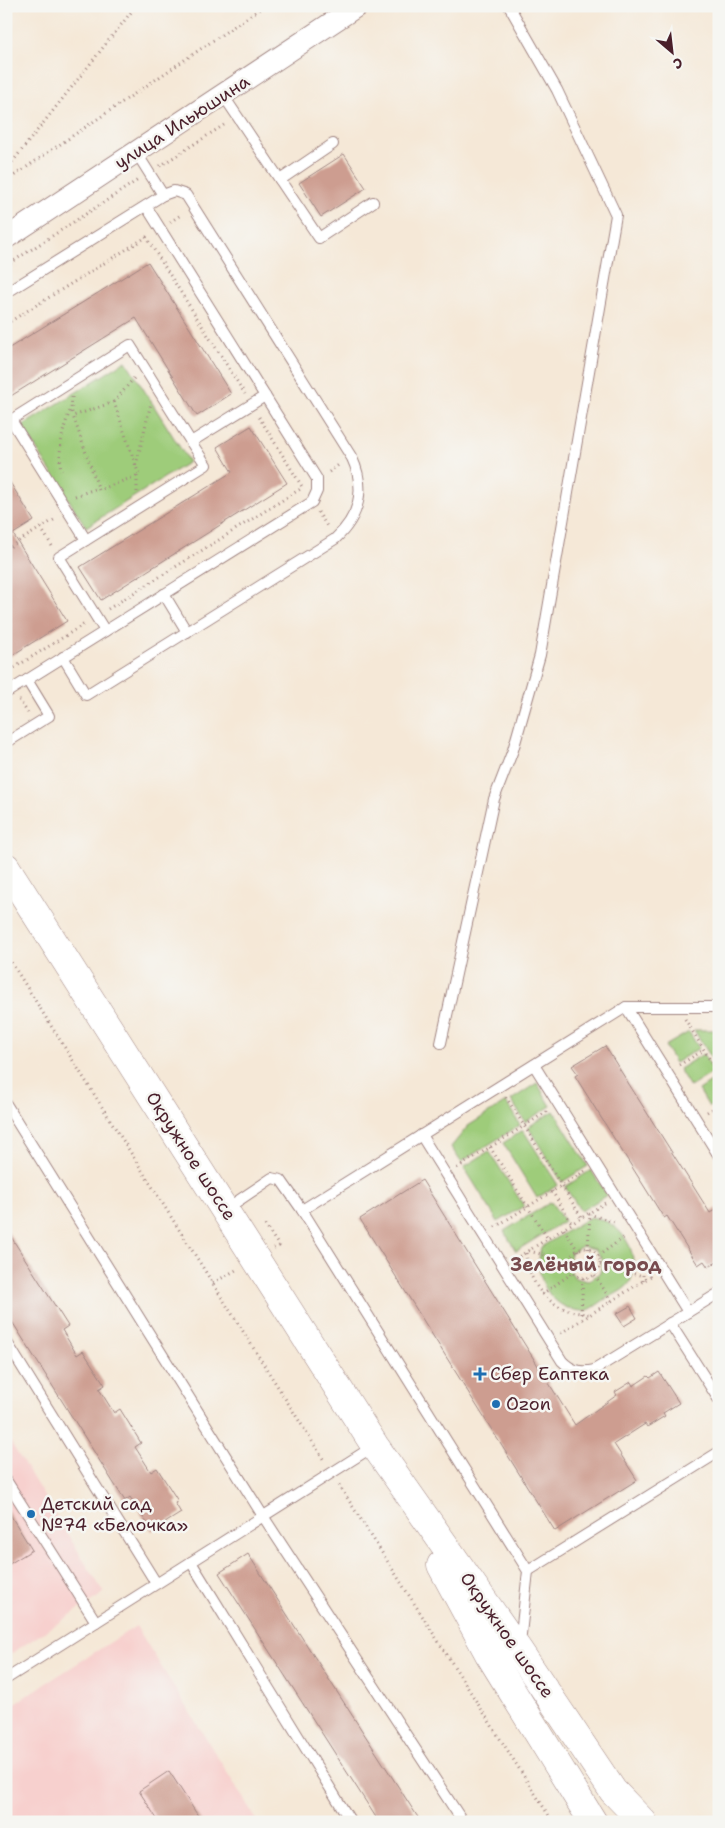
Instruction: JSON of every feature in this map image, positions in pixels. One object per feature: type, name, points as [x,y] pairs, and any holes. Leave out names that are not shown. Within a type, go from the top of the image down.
[{"type":"main road","name":"Окружное шоссе","points":[[6,867],[375,1446],[519,1651],[613,1791],[643,1822]]},
{"type":"main road","name":"Окружное шоссе","points":[[375,1446],[490,1654],[593,1822]]},
{"type":"street","name":"улица Ильюшина","points":[[6,238],[357,6]]},
{"type":"lane","points":[[441,1043],[494,800],[514,750],[540,655],[616,214],[557,90],[509,6]]},
{"type":"lane","points":[[223,95],[319,238],[373,202]]},
{"type":"lane","points":[[280,180],[333,144]]},
{"type":"lane","points":[[136,152],[164,195]]},
{"type":"lane","points":[[6,293],[164,195],[180,192],[186,195],[352,458],[359,480],[358,503],[350,523],[335,539],[86,694],[63,657]]},
{"type":"lane","points":[[6,693],[312,502],[317,491],[317,479],[146,206]]},
{"type":"lane","points":[[86,540],[68,511],[64,500],[10,420],[130,345],[206,465],[59,557],[105,631]]},
{"type":"lane","points":[[191,442],[265,396]]},
{"type":"lane","points":[[164,594],[187,632]]},
{"type":"lane","points":[[6,737],[9,741],[49,716],[27,680]]},
{"type":"lane","points":[[302,1210],[626,1007],[719,1007]]},
{"type":"lane","points":[[626,1007],[719,1156]]},
{"type":"lane","points":[[534,1065],[688,1312]]},
{"type":"lane","points":[[6,1104],[263,1516],[463,1822]]},
{"type":"lane","points":[[421,1135],[566,1366],[577,1371],[586,1372],[594,1370],[719,1293]]},
{"type":"lane","points":[[225,1210],[272,1178],[282,1180],[528,1571],[519,1651]]},
{"type":"lane","points":[[670,1323],[719,1400]]},
{"type":"lane","points":[[6,1341],[156,1583]]},
{"type":"lane","points":[[6,1679],[375,1446]]},
{"type":"lane","points":[[528,1571],[719,1452]]},
{"type":"lane","points":[[6,1480],[96,1622]]},
{"type":"lane","points":[[191,1562],[351,1822]]},
{"type":"path","points":[[6,170],[136,6]]},
{"type":"path","points":[[6,181],[264,6]]},
{"type":"path","points":[[6,266],[238,116]]},
{"type":"path","points":[[6,324],[194,206]]},
{"type":"path","points":[[146,237],[335,539]]},
{"type":"path","points":[[98,488],[73,416],[114,402],[143,366]]},
{"type":"path","points":[[136,466],[144,423],[156,386]]},
{"type":"path","points":[[70,409],[63,427],[59,461],[64,500],[139,475],[114,402]]},
{"type":"path","points":[[6,673],[352,458]]},
{"type":"path","points":[[6,549],[68,511]]},
{"type":"path","points":[[40,528],[59,557]]},
{"type":"path","points":[[6,954],[553,1822]]},
{"type":"path","points":[[677,1008],[719,1074]]},
{"type":"path","points":[[667,1073],[704,1050]]},
{"type":"path","points":[[499,1086],[582,1218]]},
{"type":"path","points":[[446,1175],[559,1104]]},
{"type":"path","points":[[490,1147],[548,1239]]},
{"type":"path","points":[[483,1235],[596,1164]]},
{"type":"path","points":[[552,1191],[572,1224]]},
{"type":"path","points":[[503,1267],[616,1196]]},
{"type":"path","points":[[588,1249],[590,1214]]},
{"type":"path","points":[[564,1229],[578,1251]]},
{"type":"path","points":[[598,1256],[629,1234]]},
{"type":"path","points":[[588,1249],[598,1256],[600,1265],[595,1274],[583,1278],[574,1272],[571,1262],[578,1251],[588,1249]]},
{"type":"path","points":[[527,1252],[571,1262]]},
{"type":"path","points":[[527,1252],[530,1275],[542,1294],[558,1307],[581,1314],[590,1314]]},
{"type":"path","points":[[600,1265],[643,1276]]},
{"type":"path","points":[[549,1340],[662,1269]]},
{"type":"path","points":[[542,1294],[574,1272]]},
{"type":"path","points":[[595,1274],[611,1301]]},
{"type":"path","points":[[581,1314],[583,1278]]},
{"type":"shaded area","name":"Детский сад №74 «Белочка»","points":[[6,1435],[104,1593],[6,1657]]},
{"type":"shaded area","points":[[136,1626],[258,1822],[6,1822],[6,1709]]},
{"type":"green space","points":[[126,361],[189,462],[86,527],[22,426]]},
{"type":"green space","points":[[694,1030],[719,1030],[719,1070]]},
{"type":"green space","points":[[689,1032],[699,1048],[675,1063],[665,1046]]},
{"type":"green space","points":[[703,1054],[714,1072],[690,1087],[679,1069]]},
{"type":"green space","points":[[717,1078],[719,1101],[709,1107],[699,1090]]},
{"type":"green space","points":[[537,1083],[551,1106],[525,1122],[511,1100]]},
{"type":"green space","points":[[506,1102],[520,1125],[461,1162],[451,1147],[468,1126]]},
{"type":"green space","points":[[554,1111],[588,1166],[562,1182],[528,1127]]},
{"type":"green space","points":[[523,1130],[558,1185],[537,1198],[503,1143]]},
{"type":"green space","points":[[489,1151],[524,1206],[498,1222],[464,1167]]},
{"type":"green space","points":[[591,1170],[607,1195],[581,1211],[565,1187]]},
{"type":"green space","points":[[551,1202],[564,1221],[516,1251],[504,1231]]},
{"type":"green space","points":[[590,1217],[597,1218],[618,1230],[629,1245],[633,1260],[632,1277],[625,1288],[591,1309],[583,1311],[571,1309],[561,1305],[553,1298],[542,1280],[539,1258],[541,1247]],"holes":[[[582,1246],[595,1249],[603,1260],[600,1273],[588,1281],[575,1278],[568,1267],[571,1253]]]},
{"type":"building","points":[[344,154],[366,188],[321,217],[299,183]]},
{"type":"building","points":[[148,262],[231,394],[197,416],[136,318],[6,399],[6,350]]},
{"type":"building","points":[[251,426],[287,483],[101,600],[80,567],[232,472],[217,447]]},
{"type":"building","points":[[6,476],[34,521],[13,534],[67,621],[6,659]]},
{"type":"building","points":[[605,1046],[710,1213],[719,1207],[719,1261],[708,1267],[704,1261],[698,1265],[667,1216],[664,1218],[575,1076],[578,1074],[572,1066]]},
{"type":"building","points":[[422,1180],[575,1425],[617,1395],[615,1392],[631,1382],[633,1386],[648,1376],[650,1378],[659,1372],[679,1403],[663,1413],[665,1416],[647,1427],[645,1424],[614,1444],[637,1480],[555,1531],[360,1219]]},
{"type":"building","points":[[6,1229],[68,1326],[62,1330],[77,1355],[83,1351],[105,1385],[99,1389],[114,1413],[120,1409],[141,1443],[135,1447],[151,1472],[157,1468],[178,1501],[175,1503],[181,1513],[152,1531],[130,1497],[125,1501],[6,1312]]},
{"type":"building","points":[[630,1306],[637,1318],[624,1326],[616,1314]]},
{"type":"building","points":[[6,1508],[32,1550],[6,1566]]},
{"type":"building","points":[[248,1554],[421,1822],[379,1822],[219,1573]]},
{"type":"building","points":[[169,1771],[202,1822],[159,1822],[139,1791]]},
{"type":"place","name":"Сбер Еаптека","points":[[480,1374]]},
{"type":"place","name":"Ozon","points":[[496,1404]]},
{"type":"place","name":"Детский сад №74 «Белочка»","points":[[31,1514]]},
{"type":"district","name":"Зелёный город","points":[[586,1264]]}]
